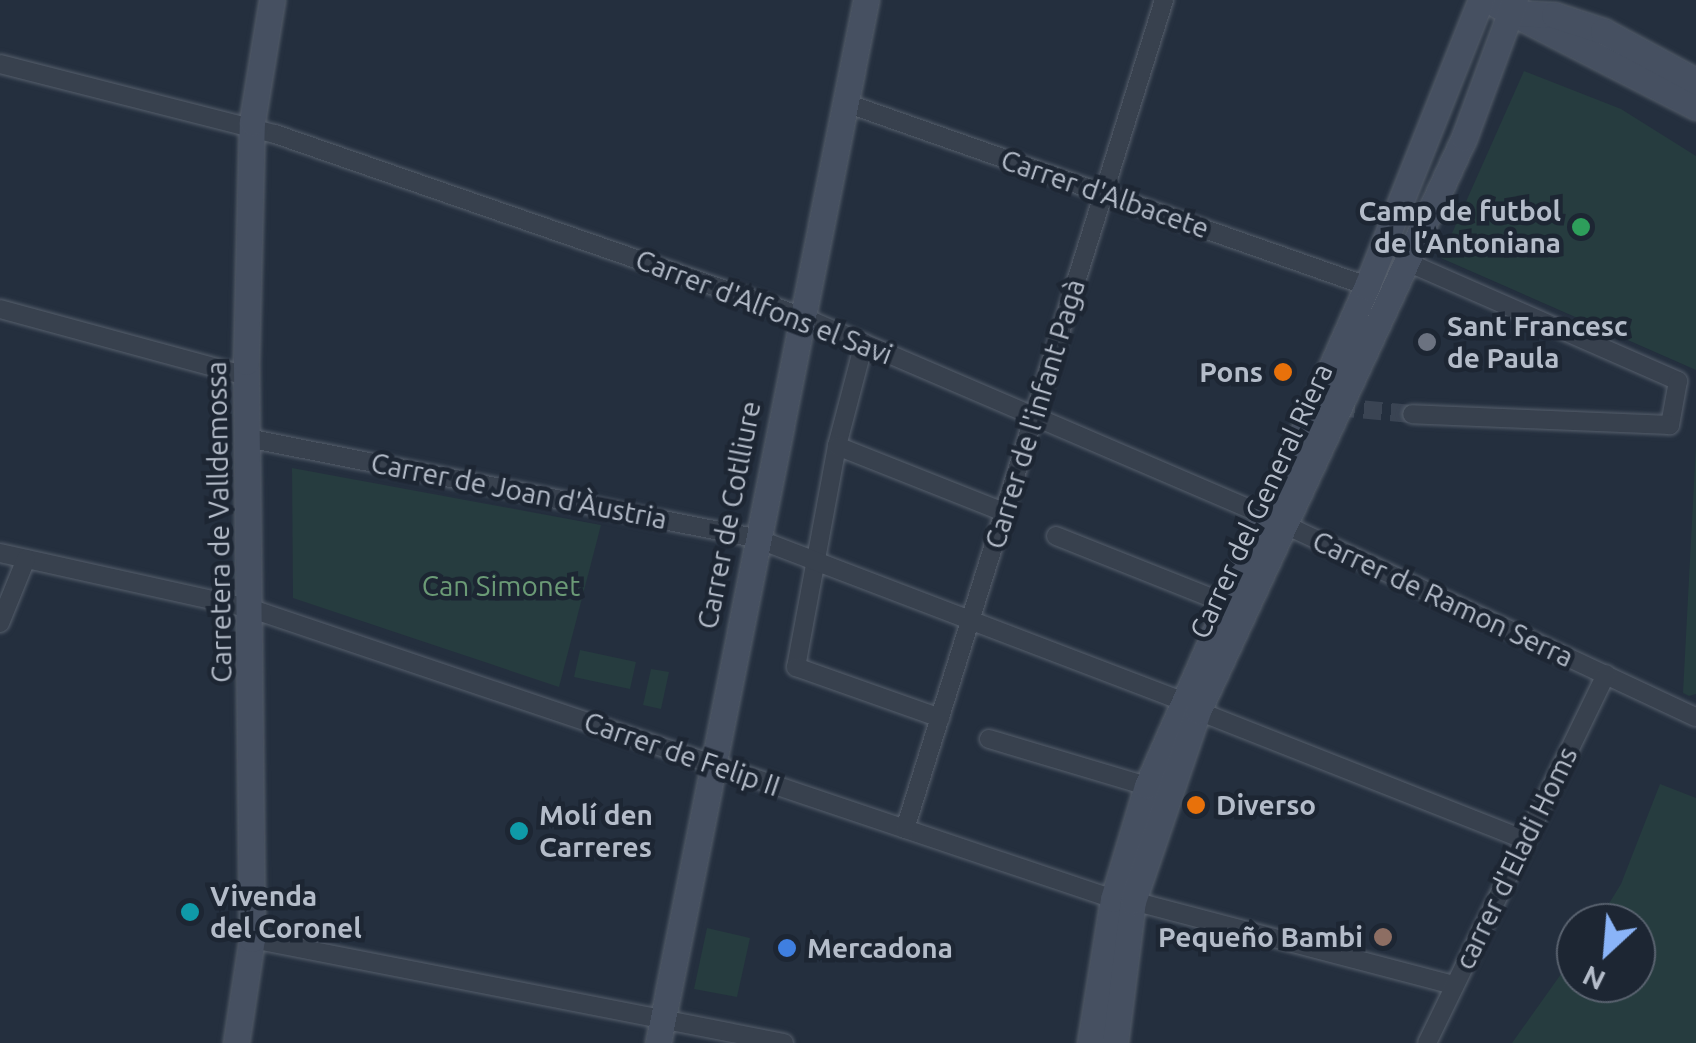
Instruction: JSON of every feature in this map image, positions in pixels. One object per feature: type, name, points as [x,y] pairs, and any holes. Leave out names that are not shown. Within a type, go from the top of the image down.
[{"type":"main road","name":"Carretera de Valldemossa","points":[[236,1043],[252,940],[252,609],[246,376],[252,128],[272,0]]},
{"type":"main road","name":"Carrer de Cotlliure","points":[[660,1031],[798,315],[866,0]]},
{"type":"main road","points":[[1499,3],[1603,31],[1696,82]]},
{"type":"main road","points":[[1499,3],[1696,107]]},
{"type":"main road","name":"Carrer del General Riera","points":[[1115,1043],[1123,900],[1224,603],[1408,262],[1464,138],[1499,3]]},
{"type":"main road","name":"Carrer del General Riera","points":[[1090,1043],[1148,786],[1189,706],[1272,520],[1366,286],[1499,3]]},
{"type":"street","name":"Carrer de l'infant Pagà","points":[[905,829],[1164,0]]},
{"type":"street","name":"Carrer d'Alfons el Savi","points":[[0,64],[252,128],[798,315],[1272,520]]},
{"type":"street","name":"Carrer d'Albacete","points":[[843,102],[1366,286]]},
{"type":"street","points":[[1408,262],[1687,383],[1670,425],[1412,414]]},
{"type":"street","points":[[0,309],[246,376]]},
{"type":"street","points":[[864,343],[837,446],[796,668],[940,718]]},
{"type":"street","name":"Carrer de Joan d'Àustria","points":[[248,438],[755,538],[1525,840]]},
{"type":"street","points":[[837,446],[1004,512]]},
{"type":"street","name":"Carrer de Ramon Serra","points":[[1272,520],[1696,716]]},
{"type":"street","points":[[1056,536],[1224,603]]},
{"type":"street","name":"Carrer de Felip II","points":[[0,553],[252,609],[1123,900],[1454,985]]},
{"type":"street","points":[[0,623],[26,560]]},
{"type":"street","name":"carrer d'Eladi Homs","points":[[1426,1043],[1606,674]]},
{"type":"street","points":[[989,739],[1148,786]]},
{"type":"street","points":[[252,940],[660,1031],[784,1043]]},
{"type":"green space","name":"Camp de futbol de l’Antoniana","points":[[1524,71],[1621,109],[1696,156],[1696,370],[1441,258]]},
{"type":"green space","points":[[1696,445],[1696,694],[1689,696],[1683,693]]},
{"type":"green space","name":"Can Simonet","points":[[292,468],[601,525],[559,687],[293,598]]},
{"type":"green space","points":[[580,650],[636,662],[630,689],[574,677]]},
{"type":"green space","points":[[651,669],[669,672],[661,709],[643,705]]},
{"type":"green space","points":[[1660,784],[1696,798],[1696,1043],[1512,1043],[1556,981],[1556,1003],[1656,1003],[1656,903],[1609,903],[1621,884]]},
{"type":"green space","points":[[707,928],[750,938],[737,997],[694,989]]},
{"type":"tunnel","points":[[1337,407],[1412,414]]},
{"type":"place","name":"Camp de futbol de l’Antoniana","points":[[1581,227]]},
{"type":"place","name":"Sant Francesc de Paula","points":[[1427,342]]},
{"type":"place","name":"Pons","points":[[1283,372]]},
{"type":"place","name":"Diverso","points":[[1196,805]]},
{"type":"place","name":"Molí den Carreres","points":[[519,831]]},
{"type":"place","name":"Vivenda del Coronel","points":[[190,912]]},
{"type":"place","name":"Pequeño Bambi","points":[[1383,937]]},
{"type":"place","name":"Mercadona","points":[[787,948]]}]
